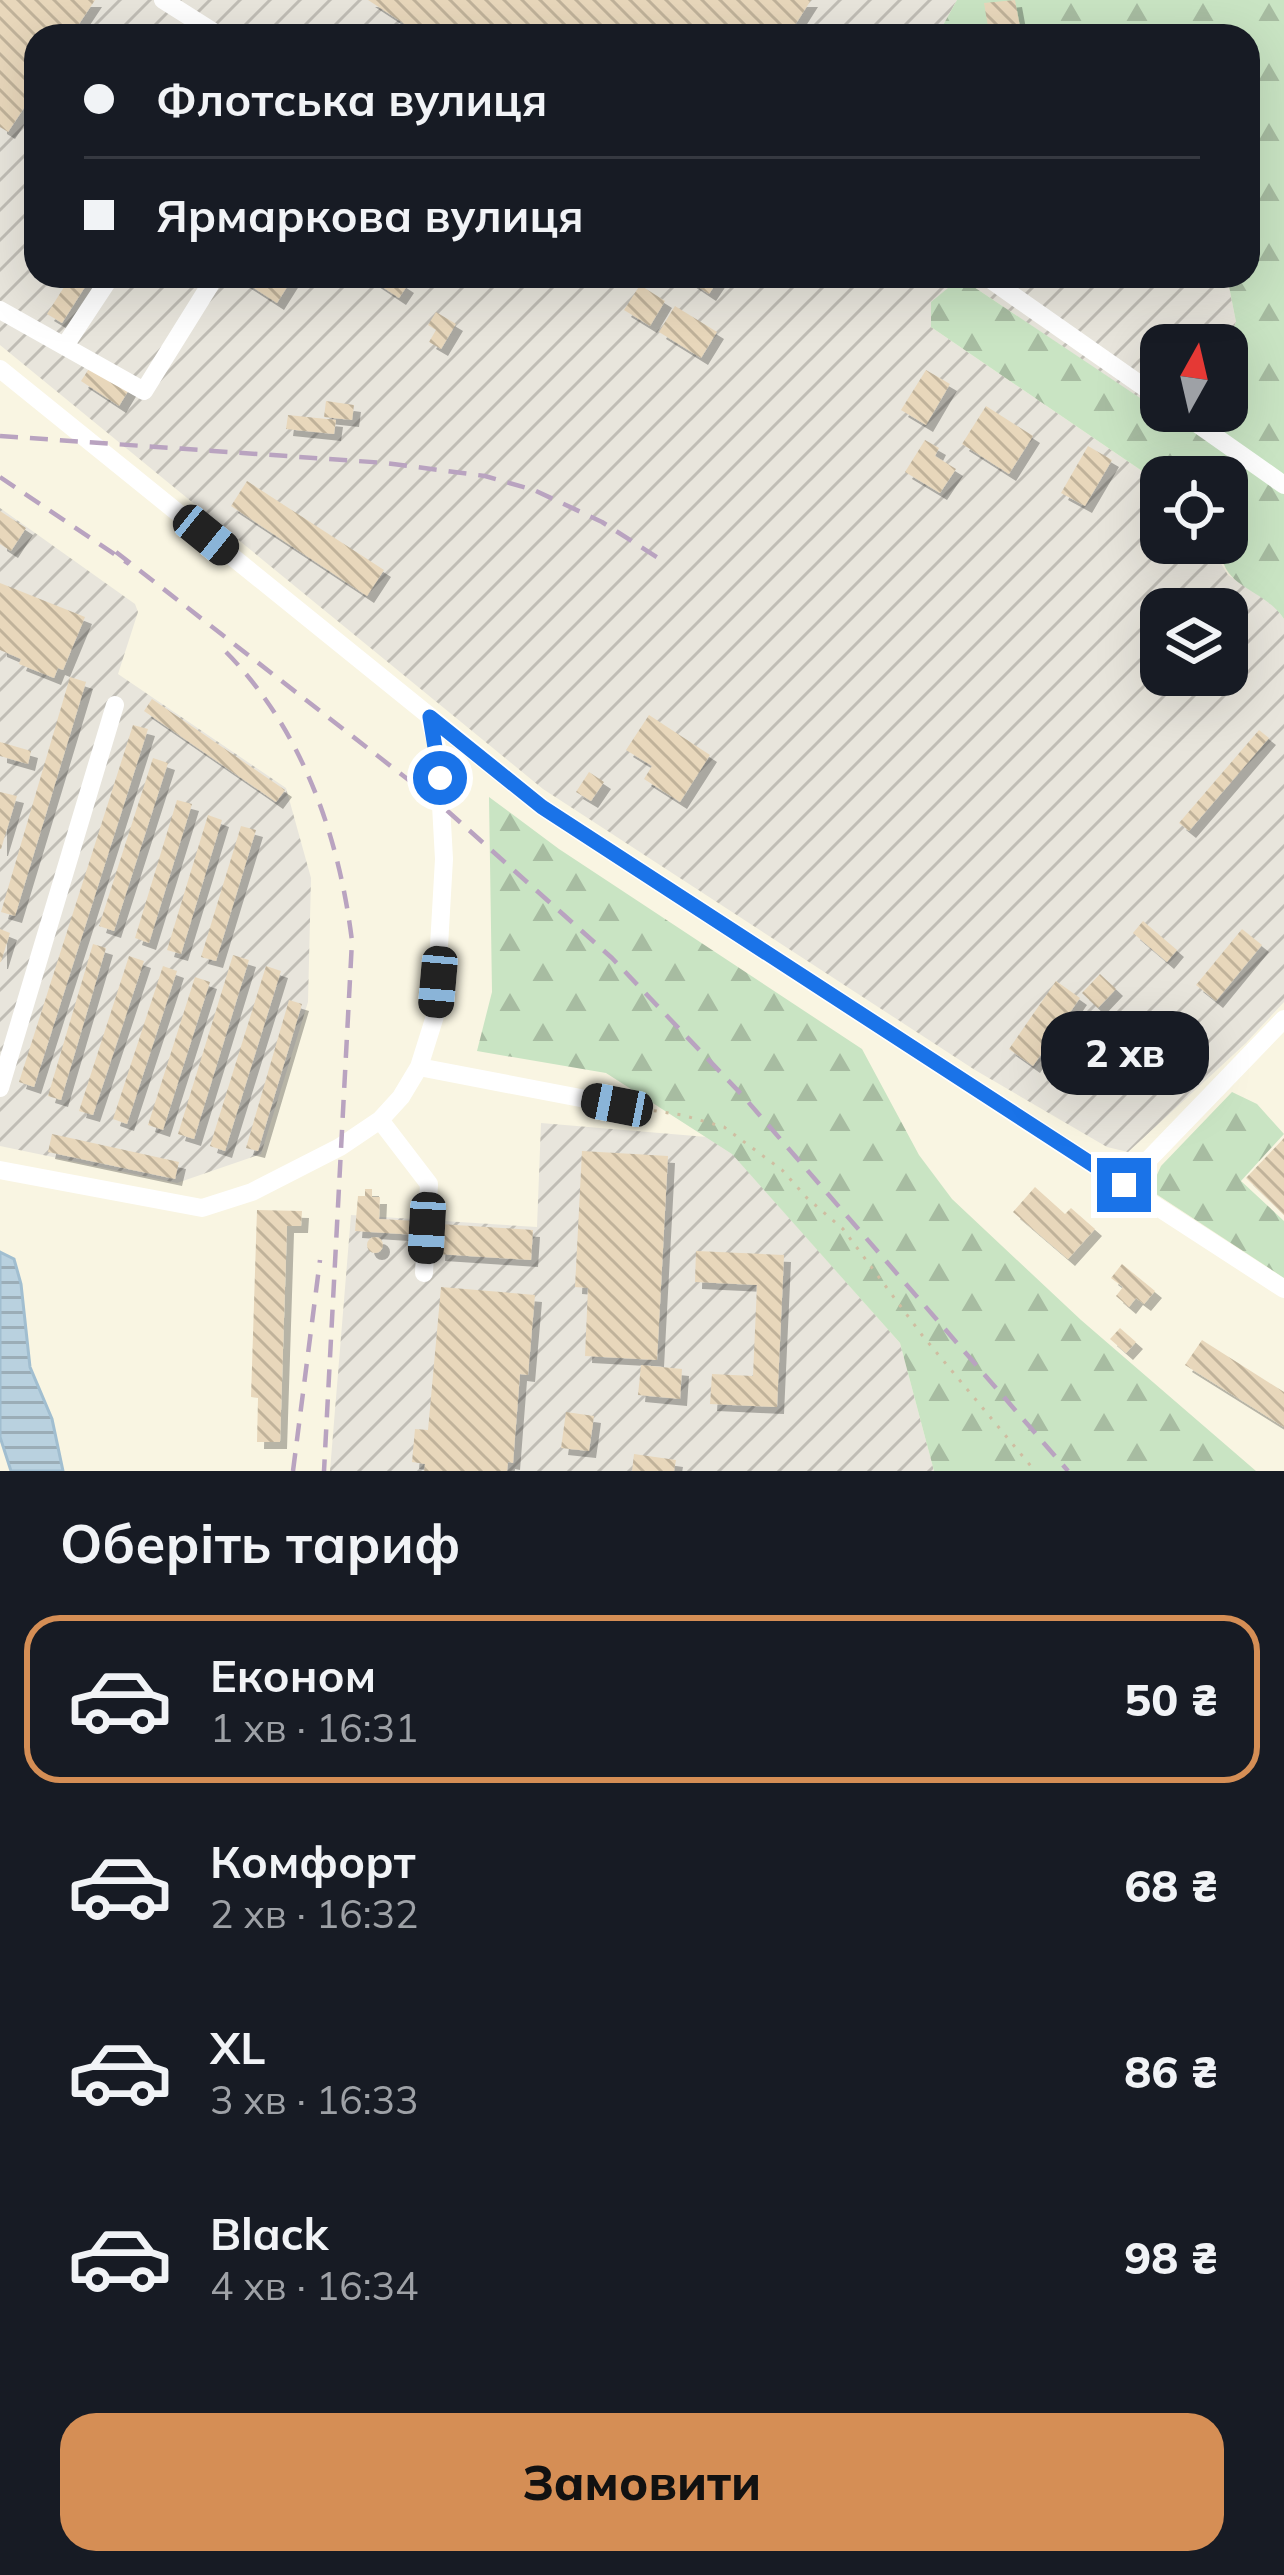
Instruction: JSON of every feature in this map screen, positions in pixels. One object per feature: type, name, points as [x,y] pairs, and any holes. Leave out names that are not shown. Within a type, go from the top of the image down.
[{"type":"street","points":[[163,0],[201,24]]},
{"type":"street","points":[[67,344],[104,288]]},
{"type":"street","points":[[0,310],[144,391],[208,288]]},
{"type":"street","points":[[1003,288],[1140,383]]},
{"type":"street","points":[[0,369],[542,807],[1284,1289]]},
{"type":"street","points":[[1209,432],[1284,485]]},
{"type":"street","points":[[0,1088],[115,705]]},
{"type":"street","points":[[0,1170],[202,1208],[251,1192],[340,1147],[380,1120],[419,1067],[435,1016],[444,859],[438,751],[430,717]]},
{"type":"street","points":[[1124,1185],[1284,1019]]},
{"type":"street","points":[[419,1067],[617,1105]]},
{"type":"street","points":[[380,1120],[429,1184],[424,1273]]},
{"type":"path","points":[[617,1105],[724,1127],[782,1169],[843,1229],[922,1335],[1035,1471]]},
{"type":"shaded area","points":[[0,0],[957,0],[944,24],[24,24],[24,288],[968,288],[931,327],[1140,470],[1140,564],[1221,564],[1228,575],[1248,588],[1140,588],[1140,696],[1248,696],[1248,588],[1274,605],[1284,619],[1284,1002],[1128,1152],[1107,1147],[975,1070],[543,789],[0,345]]},
{"type":"shaded area","points":[[975,288],[1229,288],[1236,322],[1140,324],[1140,399]]},
{"type":"shaded area","points":[[0,508],[135,604],[138,612],[118,674],[286,788],[311,878],[308,1002],[261,1154],[177,1183],[0,1146]]},
{"type":"shaded area","points":[[541,1123],[707,1137],[732,1153],[900,1343],[934,1471],[330,1471],[351,1215],[537,1227]]},
{"type":"green space","points":[[957,0],[1284,0],[1284,619],[1234,579],[1224,564],[1248,564],[1248,456],[1140,456],[1140,470],[931,327],[931,302],[948,288],[975,288],[1140,398],[1140,432],[1248,432],[1248,324],[1235,324],[1229,288],[1260,288],[1260,24],[944,24]]},
{"type":"green space","points":[[489,797],[559,849],[862,1049],[919,1155],[952,1199],[1081,1320],[1256,1471],[934,1471],[900,1343],[732,1154],[606,1073],[477,1051],[492,992]]},
{"type":"green space","points":[[1232,1092],[1257,1104],[1284,1134],[1241,1181],[1284,1221],[1284,1278],[1150,1190],[1161,1166]]},
{"type":"water","points":[[0,1252],[14,1259],[30,1367],[52,1419],[63,1471],[11,1471],[0,1437]]},
{"type":"building","points":[[0,0],[95,0],[79,24],[24,24],[24,108],[8,132],[0,127]]},
{"type":"building","points":[[368,0],[811,0],[796,24],[405,24]]},
{"type":"building","points":[[1015,0],[1019,24],[988,24],[984,3]]},
{"type":"building","points":[[63,288],[84,288],[62,323],[47,314]]},
{"type":"building","points":[[254,288],[286,288],[277,303]]},
{"type":"building","points":[[384,288],[406,288],[399,298]]},
{"type":"building","points":[[638,288],[665,301],[650,326],[624,310]]},
{"type":"building","points":[[675,306],[717,332],[701,358],[659,332]]},
{"type":"building","points":[[436,312],[456,324],[441,349],[429,342],[436,330],[428,325]]},
{"type":"building","points":[[92,364],[130,388],[119,406],[81,381]]},
{"type":"building","points":[[926,370],[950,384],[926,425],[901,410]]},
{"type":"building","points":[[326,401],[354,405],[352,420],[324,417]]},
{"type":"building","points":[[986,406],[1033,436],[1009,474],[962,444]]},
{"type":"building","points":[[288,415],[336,420],[334,434],[286,429]]},
{"type":"building","points":[[925,440],[939,448],[935,456],[956,469],[940,493],[905,472]]},
{"type":"building","points":[[1088,446],[1112,460],[1085,506],[1061,493]]},
{"type":"building","points":[[247,481],[384,570],[367,596],[231,506]]},
{"type":"building","points":[[0,511],[26,528],[11,551],[0,544]]},
{"type":"building","points":[[0,583],[85,617],[63,670],[58,668],[54,678],[19,664],[21,659],[0,650]]},
{"type":"building","points":[[70,677],[86,682],[15,916],[1,912]]},
{"type":"building","points":[[152,699],[285,790],[276,802],[144,711]]},
{"type":"building","points":[[649,715],[710,755],[680,802],[644,779],[652,766],[626,750]]},
{"type":"building","points":[[133,725],[148,729],[34,1087],[19,1082]]},
{"type":"building","points":[[1259,730],[1269,738],[1189,831],[1179,823]]},
{"type":"building","points":[[0,742],[31,751],[28,764],[0,756]]},
{"type":"building","points":[[153,758],[168,763],[114,931],[99,926]]},
{"type":"building","points":[[589,772],[604,782],[591,801],[576,792]]},
{"type":"building","points":[[0,792],[17,796],[1,849],[0,849]]},
{"type":"building","points":[[177,800],[192,804],[149,943],[135,938]]},
{"type":"building","points":[[208,815],[222,820],[181,954],[167,950]]},
{"type":"building","points":[[241,826],[256,830],[216,961],[201,957]]},
{"type":"building","points":[[1143,921],[1177,950],[1167,962],[1133,933]]},
{"type":"building","points":[[0,929],[10,933],[1,962],[0,962]]},
{"type":"building","points":[[1242,929],[1262,945],[1216,1001],[1196,985]]},
{"type":"building","points":[[93,944],[106,948],[61,1100],[48,1096]]},
{"type":"building","points":[[233,955],[249,960],[194,1139],[178,1134]]},
{"type":"building","points":[[129,956],[144,961],[93,1115],[79,1111]]},
{"type":"building","points":[[163,966],[177,971],[127,1124],[113,1119]]},
{"type":"building","points":[[266,966],[281,971],[225,1151],[210,1146]]},
{"type":"building","points":[[1100,974],[1116,989],[1098,1008],[1082,993]]},
{"type":"building","points":[[195,977],[210,982],[163,1130],[148,1125]]},
{"type":"building","points":[[1056,981],[1080,998],[1033,1066],[1009,1049]]},
{"type":"building","points":[[289,1000],[302,1004],[258,1151],[246,1148]]},
{"type":"building","points":[[1180,1014],[1192,1024],[1155,1070],[1142,1060]]},
{"type":"building","points":[[52,1134],[179,1162],[175,1179],[48,1152]]},
{"type":"building","points":[[1284,1138],[1284,1215],[1246,1178]]},
{"type":"building","points":[[582,1151],[668,1156],[657,1360],[585,1356],[588,1288],[575,1287]]},
{"type":"building","points":[[1035,1187],[1065,1214],[1071,1208],[1095,1229],[1068,1259],[1013,1212]]},
{"type":"building","points":[[365,1189],[372,1189],[372,1197],[380,1197],[379,1219],[418,1221],[417,1235],[355,1231],[358,1196],[365,1196]]},
{"type":"building","points":[[257,1210],[302,1211],[301,1226],[287,1226],[280,1442],[257,1442],[258,1398],[251,1397]]},
{"type":"building","points":[[440,1224],[533,1230],[531,1260],[438,1254]]},
{"type":"building","points":[[375,1237],[383,1245],[375,1253],[367,1245]]},
{"type":"building","points":[[696,1251],[784,1255],[777,1407],[710,1404],[712,1374],[753,1376],[757,1285],[695,1282]]},
{"type":"building","points":[[1122,1264],[1155,1291],[1144,1304],[1136,1298],[1129,1307],[1116,1296],[1123,1287],[1111,1278]]},
{"type":"building","points":[[441,1287],[535,1295],[528,1375],[520,1374],[513,1463],[508,1462],[507,1471],[424,1471],[425,1464],[412,1462],[415,1429],[428,1430]]},
{"type":"building","points":[[1120,1328],[1136,1342],[1126,1353],[1110,1339]]},
{"type":"building","points":[[1202,1340],[1284,1392],[1284,1427],[1185,1365]]},
{"type":"building","points":[[641,1365],[682,1369],[680,1399],[638,1395]]},
{"type":"building","points":[[566,1412],[594,1416],[589,1451],[561,1448]]},
{"type":"building","points":[[634,1454],[676,1460],[674,1471],[632,1471]]},
{"type":"railway","points":[[0,436],[386,463],[485,476],[534,490],[602,522],[658,558]]},
{"type":"railway","points":[[0,477],[129,564]]},
{"type":"railway","points":[[116,552],[442,806],[612,958],[743,1096],[1068,1471]]},
{"type":"railway","points":[[226,652],[276,715],[313,786],[338,862],[352,941],[324,1471]]},
{"type":"railway","points":[[293,1471],[320,1260]]},
{"type":"route","points":[[440,778],[430,717],[542,807],[1124,1185]]}]
